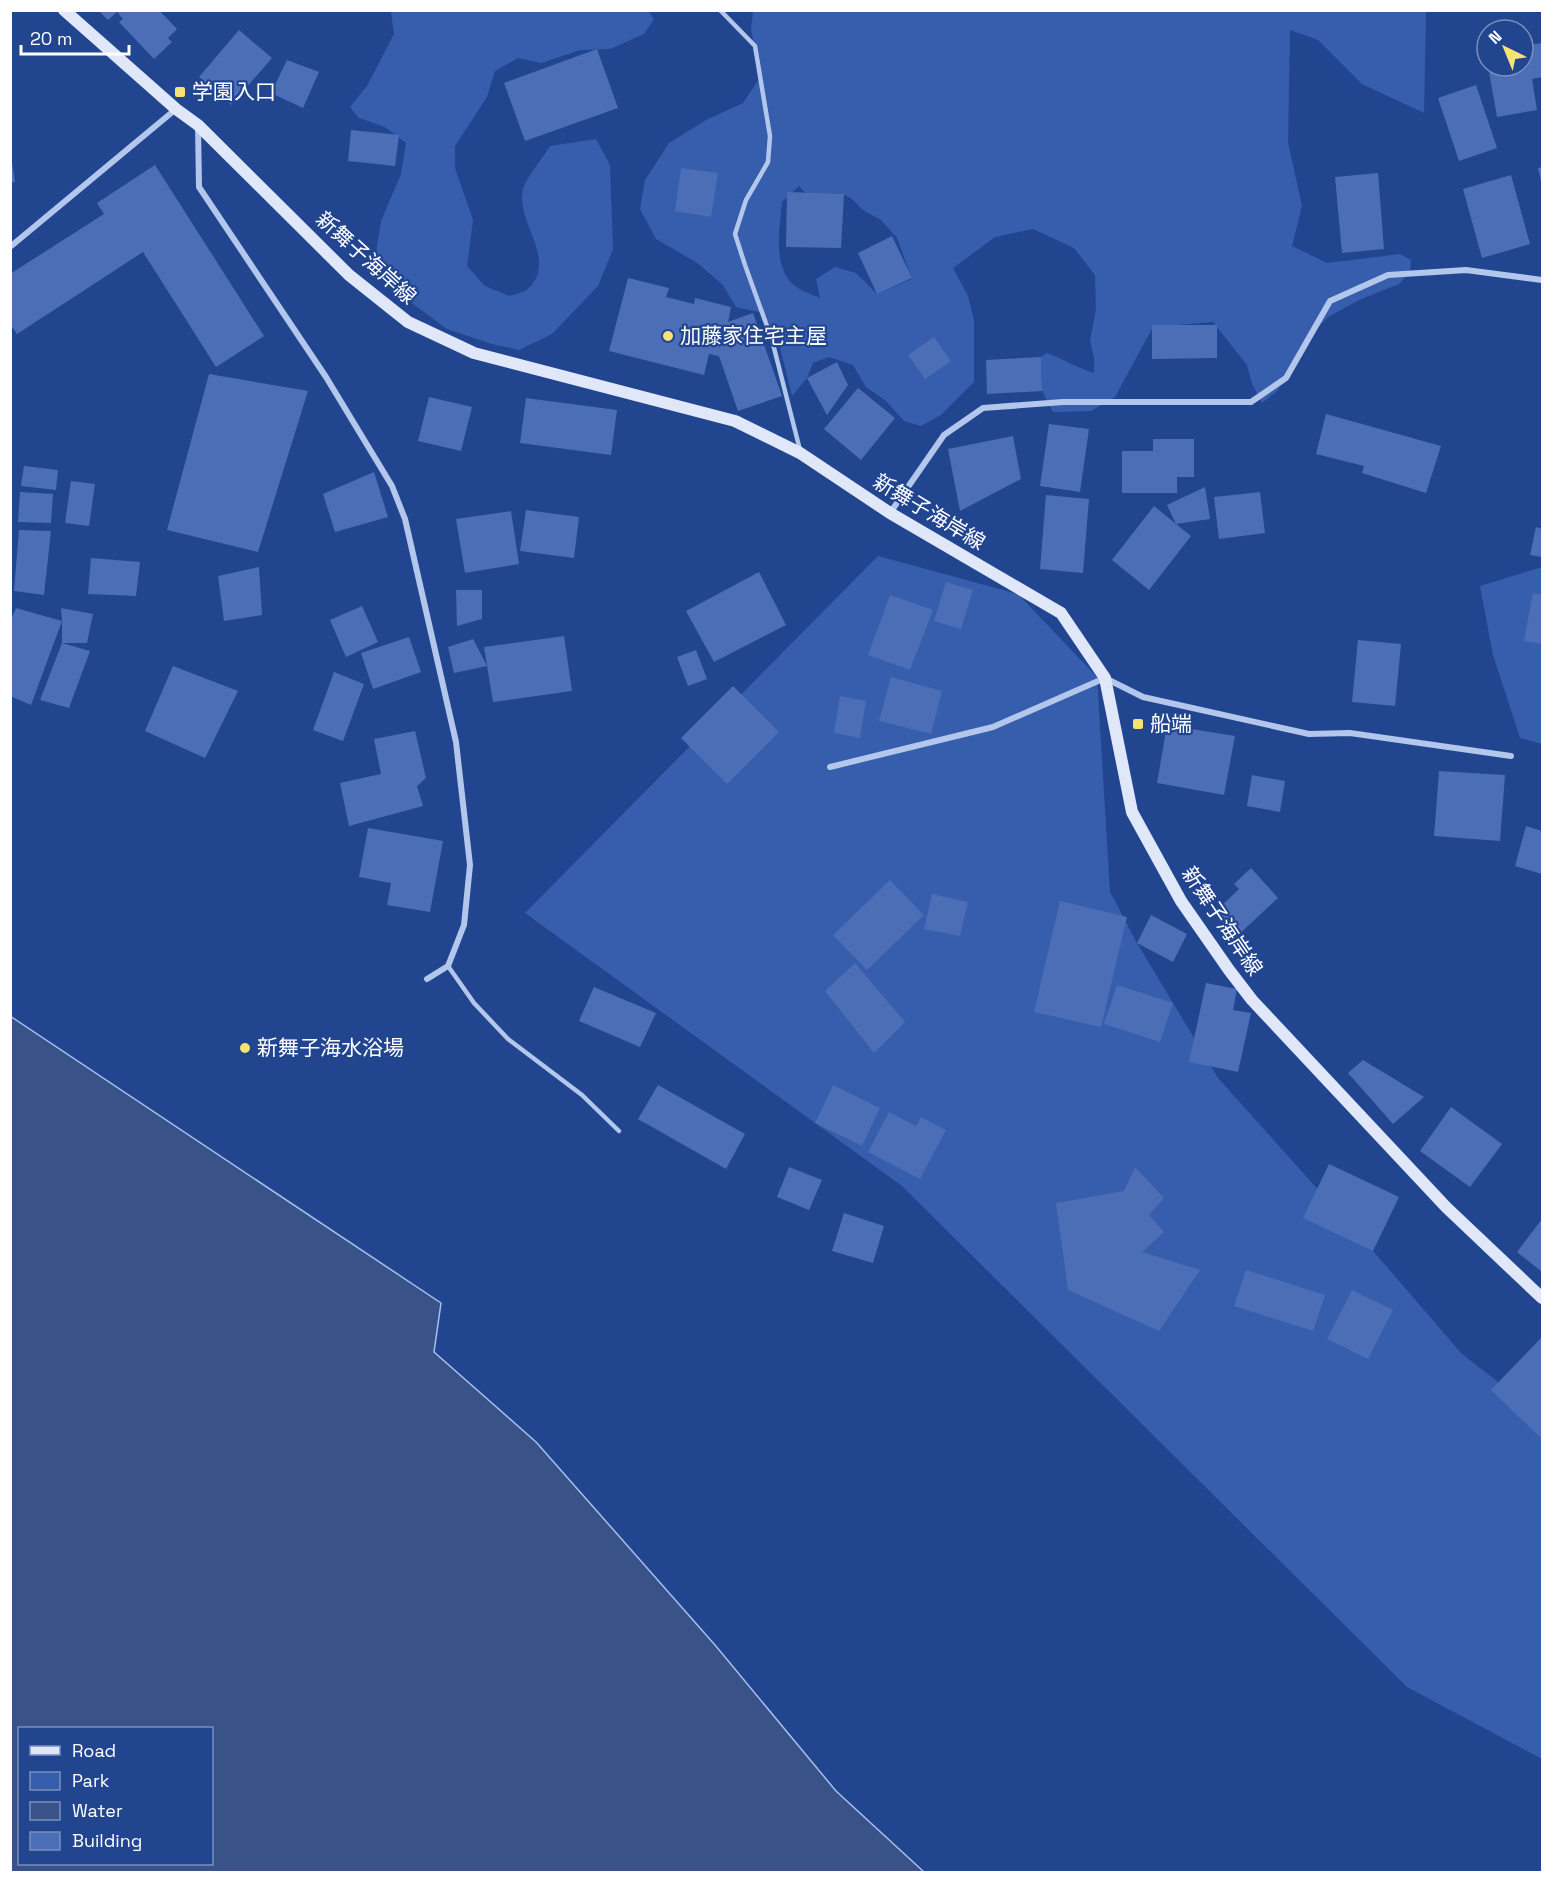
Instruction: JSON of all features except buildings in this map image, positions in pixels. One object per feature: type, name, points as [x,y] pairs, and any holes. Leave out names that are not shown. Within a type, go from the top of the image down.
[{"type":"main road","name":"新舞子海岸線","points":[[64,10],[176,109],[198,125],[349,274],[408,322],[474,353],[735,421],[800,453],[890,513],[1061,613],[1105,678],[1132,812],[1181,901],[1228,970],[1260,1008],[1446,1207],[1542,1298]]},
{"type":"street","points":[[10,247],[176,109]]},
{"type":"street","points":[[198,125],[199,187],[326,377],[392,486],[405,519],[456,742],[470,865],[464,926],[448,966],[427,979]]},
{"type":"street","points":[[890,513],[944,435],[983,408],[1063,402],[1251,402],[1286,378],[1330,301],[1388,275],[1466,270],[1542,280]]},
{"type":"street","points":[[830,767],[993,727],[1105,678],[1143,697],[1308,734],[1350,733],[1511,756]]},
{"type":"lane","points":[[720,10],[755,46],[770,136],[768,162],[746,200],[735,234],[772,340],[800,453]]},
{"type":"lane","points":[[448,966],[474,1003],[508,1039],[582,1095],[619,1131]]},
{"type":"green space","points":[[648,10],[654,19],[644,34],[610,49],[580,50],[541,63],[518,58],[495,71],[487,97],[455,146],[455,168],[473,220],[467,266],[485,286],[509,296],[523,292],[530,287],[537,276],[539,264],[538,252],[522,201],[523,189],[527,180],[550,146],[596,139],[610,165],[613,249],[598,286],[552,334],[519,350],[492,344],[447,329],[389,286],[374,265],[381,221],[401,174],[406,143],[385,127],[359,118],[350,107],[367,86],[394,34],[391,11]]},
{"type":"green space","points":[[753,11],[1426,11],[1424,113],[1362,84],[1318,40],[1290,30],[1288,143],[1302,206],[1292,246],[1327,263],[1400,254],[1411,260],[1410,272],[1399,284],[1361,299],[1328,317],[1305,341],[1291,371],[1277,391],[1262,403],[1252,384],[1247,365],[1213,322],[1153,327],[1115,397],[1091,411],[1053,412],[1042,391],[1041,357],[1047,353],[1094,373],[1094,358],[1090,340],[1096,310],[1095,275],[1074,248],[1033,229],[995,237],[953,268],[968,296],[974,320],[974,382],[941,415],[921,426],[904,421],[886,401],[866,387],[853,365],[829,357],[813,363],[807,378],[792,396],[778,339],[763,313],[736,307],[723,285],[696,262],[656,239],[640,209],[645,180],[669,143],[706,120],[743,103],[761,76],[751,30]],"holes":[[[799,186],[804,192],[819,198],[843,194],[863,210],[881,220],[897,238],[912,279],[877,294],[856,273],[835,267],[816,279],[820,298],[797,287],[787,277],[780,257],[780,223],[782,202]]]},
{"type":"green space","points":[[878,556],[1018,594],[1097,677],[1110,892],[1137,943],[1218,1078],[1462,1354],[1542,1416],[1542,1759],[1407,1687],[902,1186],[525,913]]},
{"type":"green space","points":[[1542,567],[1542,744],[1520,738],[1493,655],[1480,586]]},
{"type":"water","points":[[10,1016],[441,1303],[434,1352],[536,1442],[715,1645],[836,1791],[924,1872],[11,1872]]},
{"type":"place","name":"学園入口","points":[[180,92]]},
{"type":"place","name":"加藤家住宅主屋","points":[[668,336]]},
{"type":"place","name":"船端","points":[[1138,724]]},
{"type":"place","name":"新舞子海水浴場","points":[[245,1048]]}]
